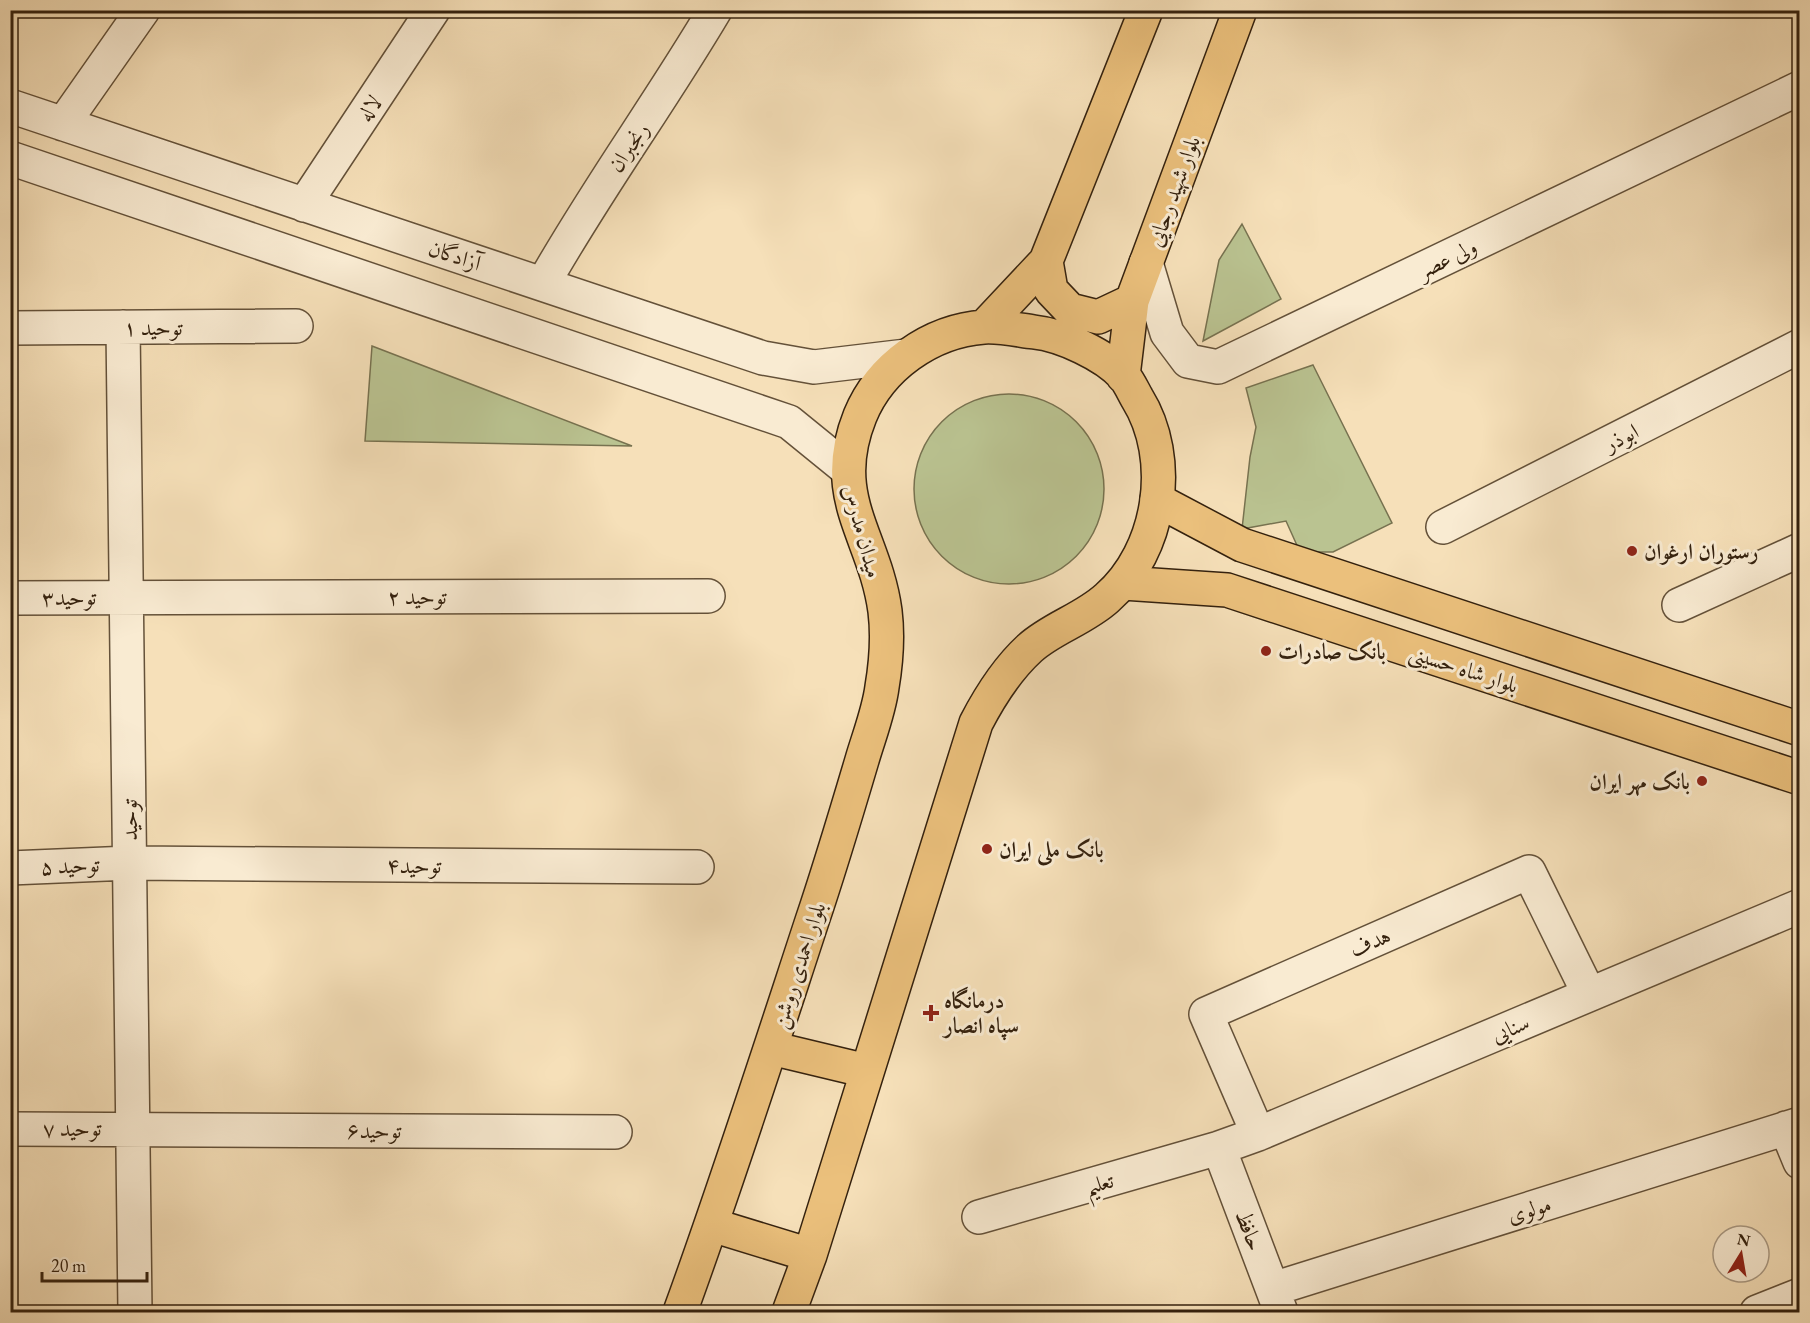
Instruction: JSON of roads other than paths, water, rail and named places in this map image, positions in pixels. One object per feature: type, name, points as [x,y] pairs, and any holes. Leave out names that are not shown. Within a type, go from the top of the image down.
[{"type":"main road","points":[[984,327],[1046,261],[1146,10]]},
{"type":"main road","name":"بلوار شهید رجایی","points":[[1123,376],[1132,301],[1240,10]]},
{"type":"main road","points":[[1046,261],[1051,290],[1070,310],[1098,317],[1132,301]]},
{"type":"main road","name":"میدان مدرس","points":[[867,1071],[976,723],[1000,682],[1030,648],[1088,614],[1123,583],[1137,565],[1154,524],[1157,500],[1156,452],[1143,407],[1123,376],[1091,352],[1066,340],[1043,333],[984,327],[947,335],[906,356],[889,370],[860,416],[850,449],[848,470],[850,497],[869,552],[885,611]]},
{"type":"main road","name":"بلوار شاه حسینی","points":[[1157,500],[1242,545],[1800,729]]},
{"type":"main road","name":"بلوار شاه حسینی","points":[[1123,583],[1227,590],[1800,778]]},
{"type":"main road","name":"بلوار احمدی روشن","points":[[680,1312],[712,1225],[771,1048],[830,866],[882,690],[885,611]]},
{"type":"main road","points":[[771,1048],[867,1071],[810,1255],[789,1312]]},
{"type":"main road","points":[[712,1225],[810,1255]]},
{"type":"street","points":[[63,124],[143,10]]},
{"type":"street","name":"لاله","points":[[304,205],[433,10]]},
{"type":"street","name":"رنجبران","points":[[543,284],[579,220],[679,71],[704,16]]},
{"type":"street","name":"ولی عصر","points":[[1146,263],[1167,333],[1188,360],[1218,367],[1800,88]]},
{"type":"street","name":"آزادگان","points":[[10,106],[763,357],[814,367],[906,356]]},
{"type":"street","points":[[10,159],[789,422],[848,470]]},
{"type":"street","name":"توحید ۱","points":[[10,328],[296,326]]},
{"type":"street","name":"توحید","points":[[123,327],[135,1312]]},
{"type":"street","name":"ابوذر","points":[[1443,527],[1800,346]]},
{"type":"street","points":[[1679,605],[1800,550]]},
{"type":"street","name":"توحید ۲","points":[[127,597],[708,596]]},
{"type":"street","name":"توحید۳","points":[[10,598],[127,597]]},
{"type":"street","name":"توحید۴","points":[[130,863],[697,867]]},
{"type":"street","name":"توحید ۵","points":[[10,868],[130,863]]},
{"type":"street","name":"هدف","points":[[1258,1134],[1206,1014],[1529,872],[1589,994]]},
{"type":"street","name":"سنایی","points":[[1219,1148],[1258,1134],[1800,906]]},
{"type":"street","points":[[1793,1126],[1800,1162]]},
{"type":"street","name":"مولوی","points":[[1277,1301],[1793,1126]]},
{"type":"street","name":"توحید ۷","points":[[10,1129],[133,1128]]},
{"type":"street","name":"توحید۶","points":[[133,1128],[615,1132]]},
{"type":"street","name":"حافظ","points":[[1219,1148],[1277,1301]]},
{"type":"street","name":"تعلیم","points":[[979,1217],[1219,1148]]},
{"type":"street","points":[[1757,1312],[1800,1295]]},
{"type":"place","name":"رستوران ارغوان","points":[[1632,551]]},
{"type":"place","name":"بانک صادرات","points":[[1266,651]]},
{"type":"place","name":"بانک مهر ایران","points":[[1702,781]]},
{"type":"place","name":"بانک ملی ایران","points":[[987,849]]},
{"type":"place","name":"درمانگاه سپاه انصار","points":[[931,1013]]}]
